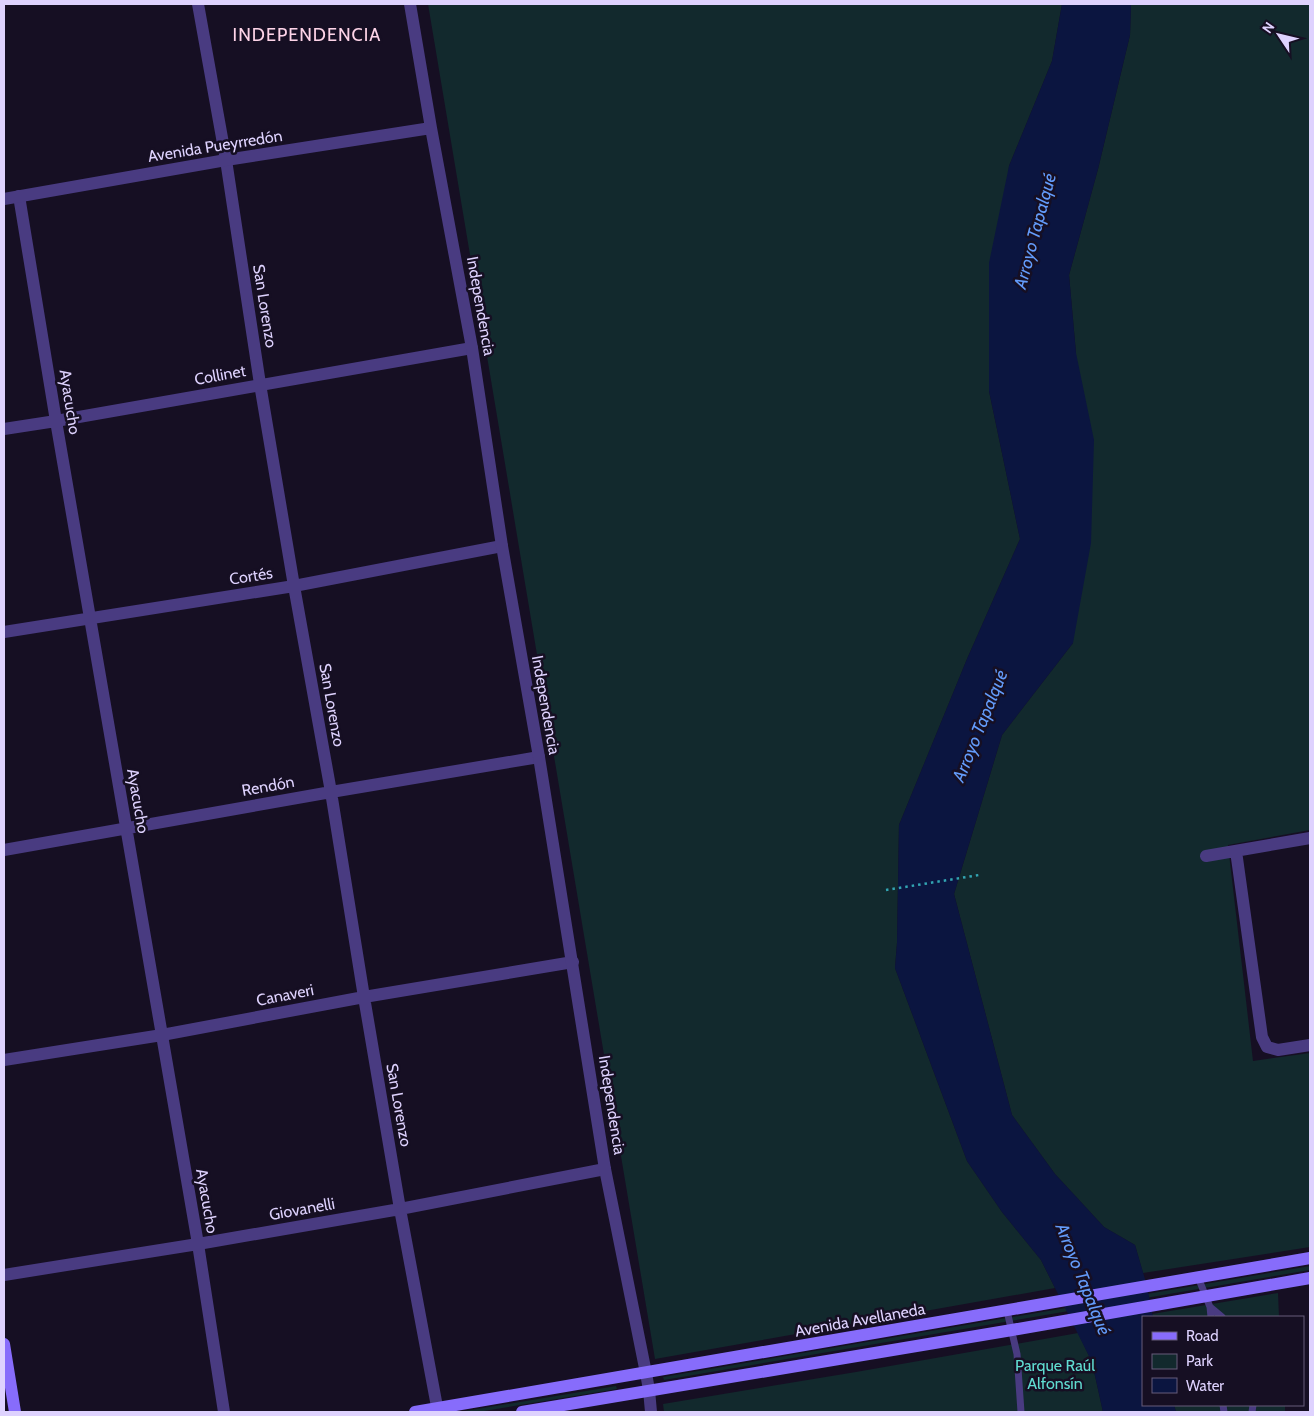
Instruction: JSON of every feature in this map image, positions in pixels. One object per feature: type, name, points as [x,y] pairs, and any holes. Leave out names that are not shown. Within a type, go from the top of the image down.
[{"type":"main road","name":"Avenida Avellaneda","points":[[416,1412],[437,1410],[1310,1258]]},
{"type":"main road","points":[[522,1412],[1031,1327],[1169,1302],[1207,1301],[1310,1278]]},
{"type":"main road","points":[[4,1344],[15,1412]]},
{"type":"street","name":"San Lorenzo","points":[[198,4],[226,160],[260,384],[294,586],[331,792],[400,1209],[437,1410]]},
{"type":"street","name":"Independencia","points":[[410,4],[472,348],[502,546],[573,962],[605,1169],[646,1373],[652,1412]]},
{"type":"street","name":"Avenida Pueyrredón","points":[[4,199],[226,160],[431,128]]},
{"type":"street","name":"Ayacucho","points":[[20,196],[56,421],[198,1244],[224,1412]]},
{"type":"street","name":"Collinet","points":[[4,429],[472,348]]},
{"type":"street","name":"Cortés","points":[[4,632],[294,586],[502,546]]},
{"type":"street","name":"Rendón","points":[[4,850],[539,757]]},
{"type":"street","points":[[1206,856],[1310,838]]},
{"type":"street","points":[[1236,851],[1262,1037],[1268,1047],[1278,1050],[1310,1045]]},
{"type":"street","name":"Canaveri","points":[[4,1060],[162,1035],[364,997],[573,962]]},
{"type":"street","name":"Giovanelli","points":[[4,1275],[400,1209],[605,1169]]},
{"type":"lane","points":[[1198,1277],[1211,1316]]},
{"type":"lane","points":[[1207,1301],[1221,1316]]},
{"type":"lane","points":[[1007,1311],[1017,1354],[1021,1412]]},
{"type":"path","points":[[886,890],[979,875]]},
{"type":"green space","points":[[428,4],[1062,4],[1052,61],[1009,166],[989,391],[1020,539],[967,659],[899,825],[895,968],[967,1161],[1002,1212],[1041,1260],[1055,1288],[655,1359]]},
{"type":"green space","points":[[1131,4],[1310,4],[1310,830],[1228,845],[1253,1061],[1310,1053],[1310,1247],[1143,1273],[1135,1245],[1104,1227],[1055,1174],[1012,1115],[954,894],[1002,735],[1073,643],[1076,353],[1069,275],[1098,169],[1130,35]]},
{"type":"green space","points":[[1310,1266],[1310,1270],[664,1380],[663,1377]]},
{"type":"green space","points":[[1278,1293],[1279,1316],[1153,1316],[1152,1314]]},
{"type":"green space","name":"Parque Raúl Alfonsín","points":[[1078,1333],[1092,1362],[1103,1412],[664,1412],[663,1404]]},
{"type":"green space","points":[[616,1386],[617,1389],[478,1412],[459,1412]]},
{"type":"green space","points":[[1174,1406],[1285,1406],[1285,1412],[1176,1412]]},
{"type":"water","name":"Arroyo Tapalqué","points":[[1062,4],[1131,4],[1130,35],[1098,169],[1069,275],[1076,353],[1094,440],[1091,543],[1073,643],[1002,735],[954,894],[1012,1115],[1055,1174],[1104,1227],[1135,1245],[1147,1286],[1153,1316],[1142,1316],[1142,1406],[1174,1406],[1176,1412],[1103,1412],[1092,1362],[1041,1260],[1002,1212],[967,1161],[895,968],[899,825],[967,659],[1020,539],[989,391],[989,263],[1009,166],[1052,61]]},
{"type":"district","name":"INDEPENDENCIA","points":[[307,35]]}]
